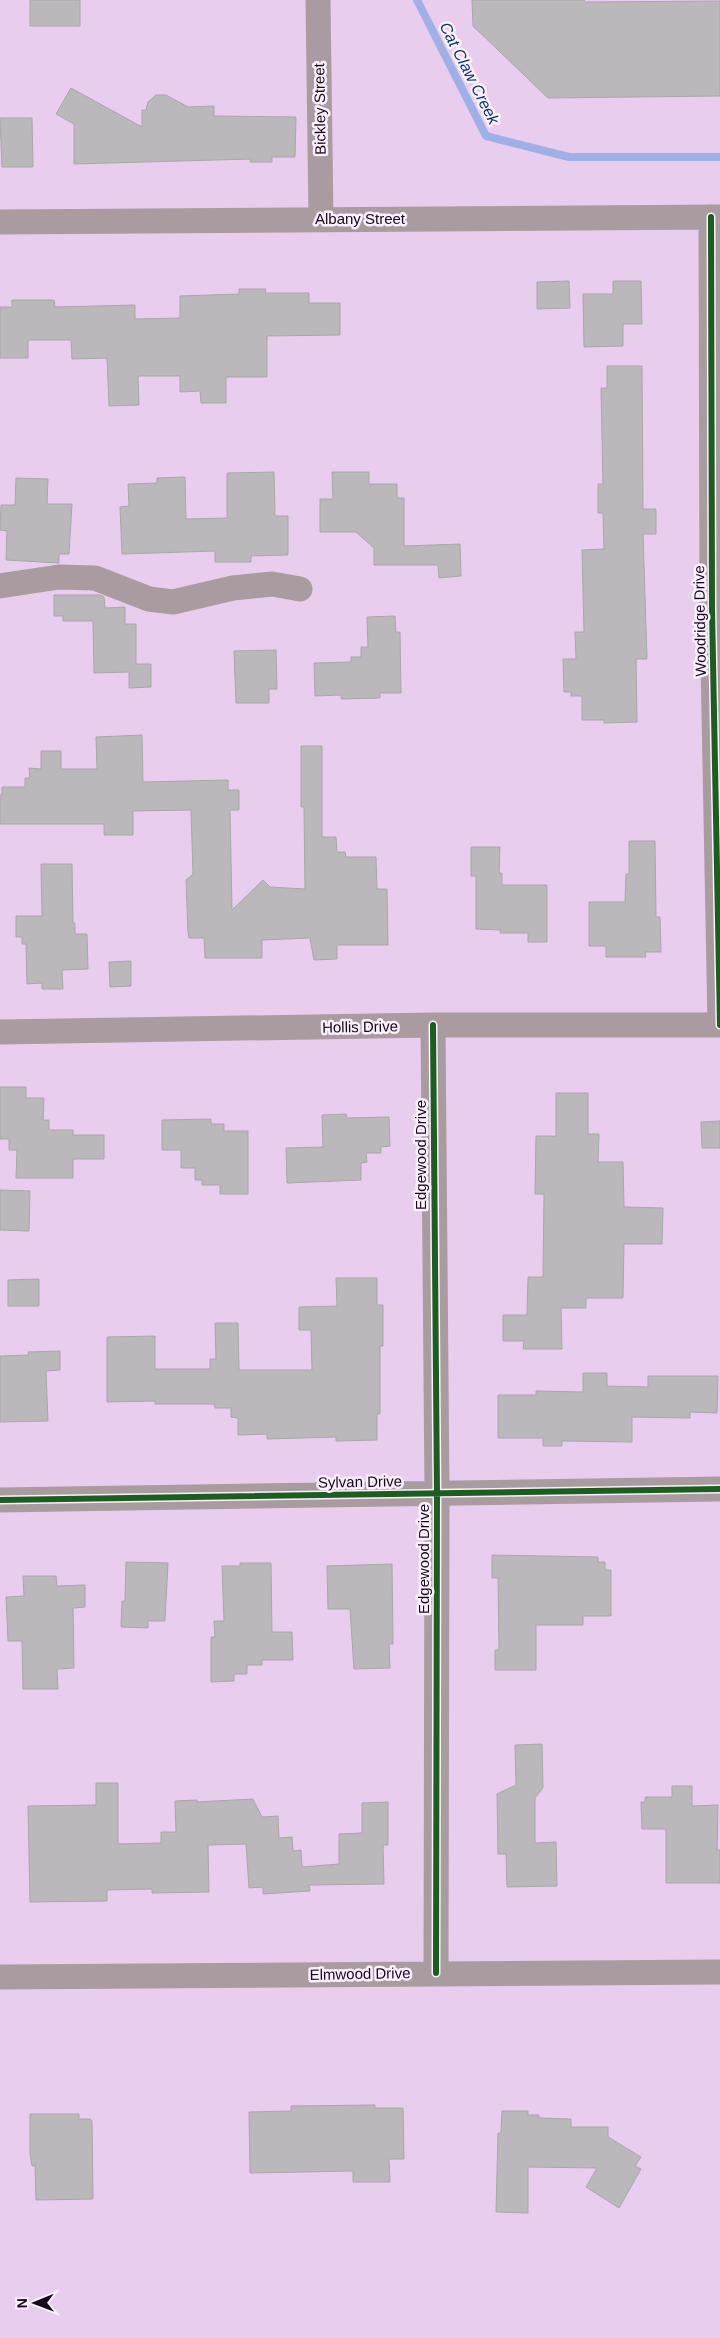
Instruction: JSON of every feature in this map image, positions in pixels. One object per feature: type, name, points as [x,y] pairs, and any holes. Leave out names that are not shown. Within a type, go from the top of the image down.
[{"type":"street","name":"Bickley Street","points":[[318,0],[321,219]]},
{"type":"street","name":"Albany Street","points":[[0,222],[715,217]]},
{"type":"street","name":"Woodridge Drive","points":[[715,217],[716,625],[720,1025]]},
{"type":"street","points":[[0,586],[59,577],[95,578],[149,598],[173,602],[233,588],[272,584],[300,589]]},
{"type":"street","name":"Hollis Drive","points":[[0,1032],[433,1025],[720,1025]]},
{"type":"street","name":"Edgewood Drive","points":[[433,1025],[437,1494],[436,1973]]},
{"type":"street","name":"Sylvan Drive","points":[[0,1500],[720,1489]]},
{"type":"street","name":"Elmwood Drive","points":[[0,1977],[720,1972]]},
{"type":"building","points":[[30,0],[80,0],[80,26],[30,26]]},
{"type":"building","points":[[472,0],[584,0],[586,2],[720,1],[720,96],[548,98],[473,26]]},
{"type":"building","points":[[71,88],[142,127],[142,110],[146,110],[148,102],[156,95],[166,95],[188,107],[214,106],[214,116],[296,117],[295,157],[272,157],[272,162],[250,162],[251,159],[74,164],[74,124],[56,114]]},
{"type":"building","points":[[0,118],[32,118],[33,167],[2,167]]},
{"type":"building","points":[[569,281],[570,308],[537,309],[537,282]]},
{"type":"building","points":[[613,281],[641,281],[642,324],[623,324],[623,346],[584,347],[583,294],[613,294]]},
{"type":"building","points":[[239,289],[266,289],[265,293],[309,293],[309,303],[340,303],[340,335],[267,336],[267,377],[226,377],[226,403],[201,403],[200,391],[180,392],[180,376],[138,376],[139,405],[109,406],[107,358],[72,359],[71,340],[28,340],[28,358],[0,358],[0,307],[12,307],[12,300],[54,300],[55,307],[135,305],[135,319],[180,318],[180,296],[239,294]]},
{"type":"building","points":[[607,366],[642,366],[643,509],[656,509],[656,534],[643,534],[647,659],[636,659],[637,722],[604,723],[604,720],[582,720],[582,696],[571,696],[571,692],[564,692],[563,659],[576,659],[575,632],[584,632],[582,550],[604,549],[603,513],[598,513],[598,484],[603,484],[601,388],[607,388]]},
{"type":"building","points":[[274,472],[275,516],[288,516],[288,555],[251,556],[251,562],[215,562],[215,551],[122,554],[120,507],[129,506],[128,484],[157,483],[157,478],[185,477],[186,519],[227,518],[227,473]]},
{"type":"building","points":[[332,472],[369,472],[369,484],[397,484],[397,498],[404,498],[404,546],[460,544],[461,576],[439,578],[438,565],[374,565],[374,548],[356,532],[320,532],[320,499],[333,499]]},
{"type":"building","points":[[16,478],[48,479],[47,504],[72,504],[69,554],[59,554],[59,563],[6,560],[7,531],[0,530],[1,505],[15,505]]},
{"type":"building","points":[[54,595],[100,595],[104,597],[105,608],[125,607],[125,624],[136,624],[136,664],[151,664],[151,687],[129,688],[129,672],[94,673],[93,621],[63,621],[63,616],[54,616]]},
{"type":"building","points":[[395,616],[396,632],[400,632],[401,693],[380,693],[380,698],[341,699],[341,695],[315,696],[314,663],[351,662],[351,657],[361,657],[361,647],[368,647],[367,617]]},
{"type":"building","points":[[276,650],[277,689],[269,689],[269,703],[236,703],[234,651]]},
{"type":"building","points":[[142,735],[143,782],[228,780],[228,790],[239,790],[239,810],[230,810],[232,910],[263,880],[270,887],[305,889],[304,807],[301,807],[301,746],[322,746],[322,837],[336,837],[337,852],[345,852],[346,857],[376,857],[377,889],[387,889],[388,945],[337,945],[337,959],[314,960],[310,938],[262,940],[262,958],[205,958],[204,938],[189,938],[188,932],[186,880],[193,874],[191,810],[133,811],[133,835],[104,835],[104,824],[0,824],[0,795],[2,795],[2,787],[25,787],[25,778],[30,778],[29,768],[41,769],[41,751],[61,751],[61,769],[97,769],[96,737]]},
{"type":"building","points":[[629,841],[655,841],[656,917],[660,917],[661,952],[645,952],[646,957],[606,957],[606,946],[589,946],[589,902],[625,902],[626,874],[629,874]]},
{"type":"building","points":[[471,847],[500,847],[499,873],[502,873],[502,885],[547,885],[547,942],[528,942],[528,933],[500,933],[501,930],[476,929],[476,876],[471,876]]},
{"type":"building","points":[[41,864],[72,864],[73,923],[75,923],[75,934],[87,934],[88,969],[62,970],[63,989],[42,989],[42,983],[27,984],[26,944],[22,944],[22,937],[16,937],[16,916],[42,916]]},
{"type":"building","points":[[131,961],[131,986],[110,987],[109,962]]},
{"type":"building","points":[[0,1087],[26,1087],[26,1098],[44,1098],[43,1120],[49,1120],[49,1130],[73,1130],[73,1135],[104,1135],[104,1159],[73,1159],[73,1178],[16,1178],[17,1150],[9,1150],[9,1139],[0,1139]]},
{"type":"building","points":[[556,1093],[588,1093],[588,1134],[599,1134],[598,1162],[623,1162],[624,1207],[663,1208],[662,1244],[624,1244],[623,1298],[586,1298],[586,1308],[561,1308],[562,1349],[523,1349],[524,1341],[503,1341],[503,1315],[527,1315],[528,1277],[543,1277],[544,1194],[535,1194],[536,1136],[556,1136]]},
{"type":"building","points":[[346,1114],[347,1118],[389,1117],[390,1146],[381,1147],[381,1153],[366,1153],[367,1162],[361,1163],[361,1180],[287,1183],[286,1148],[323,1147],[322,1115]]},
{"type":"building","points":[[211,1119],[211,1124],[224,1124],[224,1131],[248,1131],[248,1194],[220,1194],[220,1185],[202,1185],[202,1180],[195,1180],[195,1168],[181,1168],[181,1150],[162,1150],[162,1120]]},
{"type":"building","points":[[720,1121],[720,1148],[702,1148],[701,1122]]},
{"type":"building","points":[[0,1190],[30,1191],[29,1231],[0,1230]]},
{"type":"building","points":[[336,1278],[377,1278],[377,1305],[383,1305],[383,1346],[380,1346],[380,1414],[377,1414],[377,1440],[336,1441],[336,1437],[267,1439],[267,1434],[238,1435],[238,1418],[231,1417],[231,1408],[215,1408],[214,1404],[155,1404],[155,1401],[107,1402],[107,1337],[155,1336],[155,1369],[210,1369],[210,1359],[216,1359],[215,1323],[238,1323],[239,1370],[312,1370],[311,1330],[299,1330],[299,1307],[337,1306]]},
{"type":"building","points":[[39,1279],[39,1306],[8,1306],[8,1280]]},
{"type":"building","points":[[60,1351],[60,1370],[46,1371],[48,1421],[0,1422],[0,1356],[29,1355],[28,1352]]},
{"type":"building","points":[[583,1373],[607,1373],[607,1386],[648,1387],[648,1376],[718,1376],[717,1413],[690,1412],[690,1418],[632,1417],[632,1442],[562,1441],[562,1446],[543,1446],[543,1438],[498,1438],[498,1395],[536,1395],[536,1391],[583,1392]]},
{"type":"building","points":[[492,1555],[598,1557],[598,1562],[605,1562],[605,1570],[611,1570],[611,1616],[583,1616],[583,1625],[536,1625],[536,1670],[495,1670],[495,1650],[499,1650],[498,1578],[492,1578]]},
{"type":"building","points":[[126,1562],[168,1563],[165,1621],[148,1621],[148,1628],[121,1627],[122,1601],[125,1601]]},
{"type":"building","points":[[240,1563],[271,1563],[272,1632],[292,1632],[293,1660],[262,1660],[262,1665],[247,1665],[247,1674],[234,1674],[234,1681],[211,1682],[211,1637],[215,1637],[214,1621],[224,1621],[222,1566],[240,1566]]},
{"type":"building","points":[[392,1564],[393,1644],[389,1644],[390,1668],[354,1669],[350,1609],[328,1609],[327,1566]]},
{"type":"building","points":[[23,1576],[56,1576],[57,1586],[85,1585],[85,1607],[73,1608],[74,1668],[57,1669],[58,1689],[23,1689],[22,1641],[8,1641],[6,1597],[24,1596]]},
{"type":"building","points":[[542,1744],[543,1788],[535,1798],[535,1843],[556,1842],[557,1886],[507,1887],[506,1854],[498,1854],[497,1794],[516,1785],[515,1745]]},
{"type":"building","points":[[96,1783],[118,1783],[118,1844],[161,1843],[161,1832],[176,1832],[175,1801],[197,1800],[197,1802],[253,1799],[262,1817],[278,1816],[279,1838],[292,1837],[293,1851],[301,1850],[302,1867],[339,1864],[339,1834],[362,1833],[362,1803],[388,1802],[388,1845],[383,1845],[384,1884],[309,1885],[310,1891],[263,1894],[263,1887],[249,1888],[246,1844],[208,1845],[209,1892],[152,1893],[152,1889],[107,1890],[107,1901],[30,1902],[28,1806],[96,1805]]},
{"type":"building","points":[[672,1786],[692,1786],[692,1806],[718,1805],[717,1850],[720,1850],[720,1883],[666,1883],[666,1829],[642,1829],[641,1802],[645,1802],[645,1797],[672,1797]]},
{"type":"building","points":[[375,2105],[375,2108],[403,2108],[404,2159],[389,2159],[390,2182],[353,2182],[353,2171],[250,2173],[249,2112],[291,2111],[291,2106]]},
{"type":"building","points":[[502,2111],[528,2111],[528,2115],[539,2115],[539,2118],[571,2119],[571,2127],[608,2127],[608,2137],[641,2157],[635,2166],[641,2169],[619,2208],[586,2187],[597,2168],[528,2167],[528,2213],[496,2212],[498,2133],[501,2133]]},
{"type":"building","points":[[30,2114],[79,2114],[79,2119],[90,2119],[92,2121],[93,2199],[36,2200],[35,2165],[32,2166],[30,2153]]},
{"type":"waterway","name":"Cat Claw Creek","points":[[417,0],[486,136],[569,157],[720,157]]},
{"type":"cycle path","points":[[711,217],[712,609],[720,1025]]},
{"type":"cycle path","points":[[433,1025],[437,1494],[436,1973]]},
{"type":"cycle path","points":[[0,1500],[720,1489]]}]
